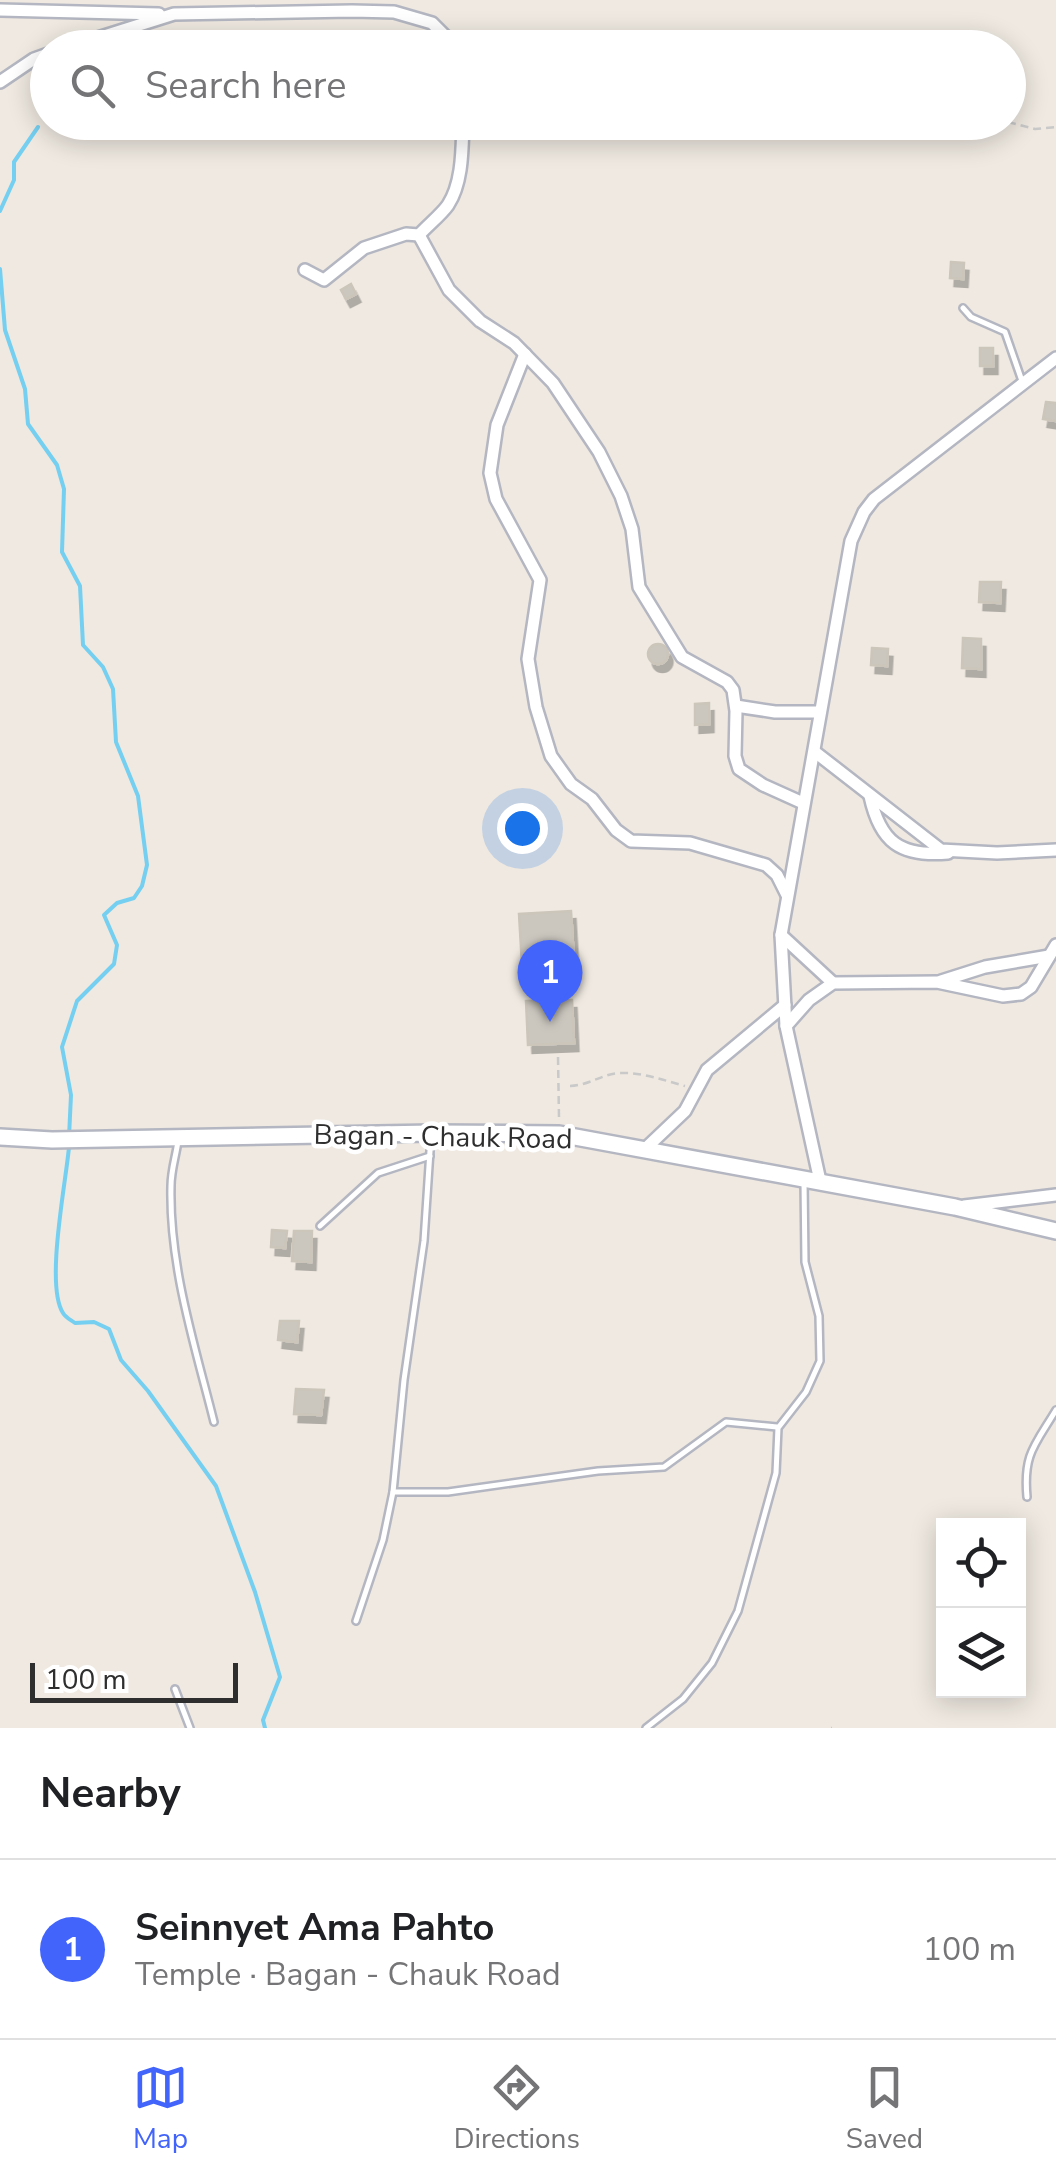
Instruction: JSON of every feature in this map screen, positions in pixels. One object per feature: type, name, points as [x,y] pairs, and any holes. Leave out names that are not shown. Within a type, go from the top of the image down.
[{"type":"main road","name":"Bagan - Chauk Road","points":[[0,1137],[69,1140],[559,1134],[955,1207],[1056,1231]]},
{"type":"street","points":[[0,10],[174,14],[394,12],[432,22],[440,30]]},
{"type":"street","points":[[123,30],[174,14]]},
{"type":"street","points":[[0,82],[30,61]]},
{"type":"street","points":[[419,235],[448,205],[455,188],[462,140]]},
{"type":"street","points":[[306,270],[324,280],[364,248],[406,234],[419,235]]},
{"type":"street","points":[[419,235],[458,301],[524,354],[552,384],[599,452],[632,529],[638,587],[682,657],[727,682],[733,690],[735,756],[739,769],[803,803]]},
{"type":"street","points":[[524,354],[497,425],[490,474],[496,500],[540,580],[528,658],[536,706],[552,756],[571,784],[592,799],[616,830],[631,840],[690,843],[766,864],[787,895]]},
{"type":"street","points":[[812,1180],[786,1026],[781,934],[851,541],[874,499],[1056,358]]},
{"type":"street","points":[[736,706],[775,712],[820,712]]},
{"type":"street","points":[[815,752],[930,842],[942,850],[962,852]]},
{"type":"street","points":[[869,794],[876,822],[890,842],[926,855],[1056,850]]},
{"type":"street","points":[[781,934],[833,983]]},
{"type":"street","points":[[937,982],[1053,951]]},
{"type":"street","points":[[786,1026],[809,1000],[833,983],[937,982],[1003,996],[1020,994],[1031,987],[1053,951]]},
{"type":"street","points":[[646,1148],[685,1111],[706,1070],[785,1006]]},
{"type":"street","points":[[955,1207],[1056,1195]]},
{"type":"lane","points":[[963,308],[971,317],[1005,332],[1024,383]]},
{"type":"lane","points":[[356,1621],[383,1540],[393,1492],[424,1241],[432,1133]]},
{"type":"lane","points":[[179,1137],[172,1166],[171,1215],[184,1299],[214,1422]]},
{"type":"lane","points":[[320,1226],[378,1173],[430,1156]]},
{"type":"lane","points":[[646,1728],[683,1699],[712,1663],[738,1612],[776,1474],[778,1428],[806,1392],[820,1361],[818,1316],[805,1262],[812,1180]]},
{"type":"lane","points":[[1027,1497],[1024,1468],[1036,1440],[1056,1410]]},
{"type":"lane","points":[[393,1492],[448,1492],[598,1471],[664,1467],[726,1422],[778,1428]]},
{"type":"lane","points":[[175,1689],[190,1728]]},
{"type":"path","points":[[1026,127],[1056,127]]},
{"type":"path","points":[[558,1057],[559,1134]]},
{"type":"path","points":[[570,1086],[639,1072],[696,1089]]},
{"type":"building","points":[[951,262],[964,263],[963,279],[950,278]]},
{"type":"building","points":[[351,284],[356,294],[346,299],[341,290]]},
{"type":"building","points":[[980,348],[993,348],[993,366],[980,366]]},
{"type":"building","points":[[1046,402],[1056,403],[1056,421],[1043,419]]},
{"type":"building","points":[[980,582],[1001,582],[1000,603],[979,602]]},
{"type":"building","points":[[963,638],[981,639],[981,669],[962,668]]},
{"type":"building","points":[[658,644],[668,654],[658,664],[648,654]]},
{"type":"building","points":[[872,648],[888,649],[887,666],[871,665]]},
{"type":"building","points":[[709,703],[709,724],[695,725],[695,704]]},
{"type":"building","points":[[571,911],[574,962],[522,965],[519,914]]},
{"type":"building","points":[[572,1000],[574,1043],[528,1045],[526,1001]]},
{"type":"building","points":[[272,1230],[287,1231],[285,1248],[271,1247]]},
{"type":"building","points":[[294,1231],[312,1231],[311,1262],[292,1261]]},
{"type":"building","points":[[280,1321],[299,1321],[297,1342],[278,1340]]},
{"type":"building","points":[[296,1389],[324,1390],[321,1415],[294,1414]]},
{"type":"waterway","points":[[0,211],[14,180],[14,162],[30,139]]},
{"type":"waterway","points":[[0,269],[5,330],[25,389],[28,424],[57,465],[64,489],[62,552],[80,586],[83,645],[103,667],[113,689],[116,742],[138,796],[147,865],[142,886],[134,898],[117,903],[104,915],[117,945],[114,964],[77,1001],[62,1047],[71,1095],[69,1137]]},
{"type":"waterway","points":[[69,1147],[56,1257],[58,1299],[64,1315],[75,1323],[94,1322],[109,1329],[121,1360],[216,1486],[255,1592],[280,1677],[263,1720],[265,1728]]},
{"type":"place","name":"Seinnyet Ama Pahto","points":[[550,1022]]}]
